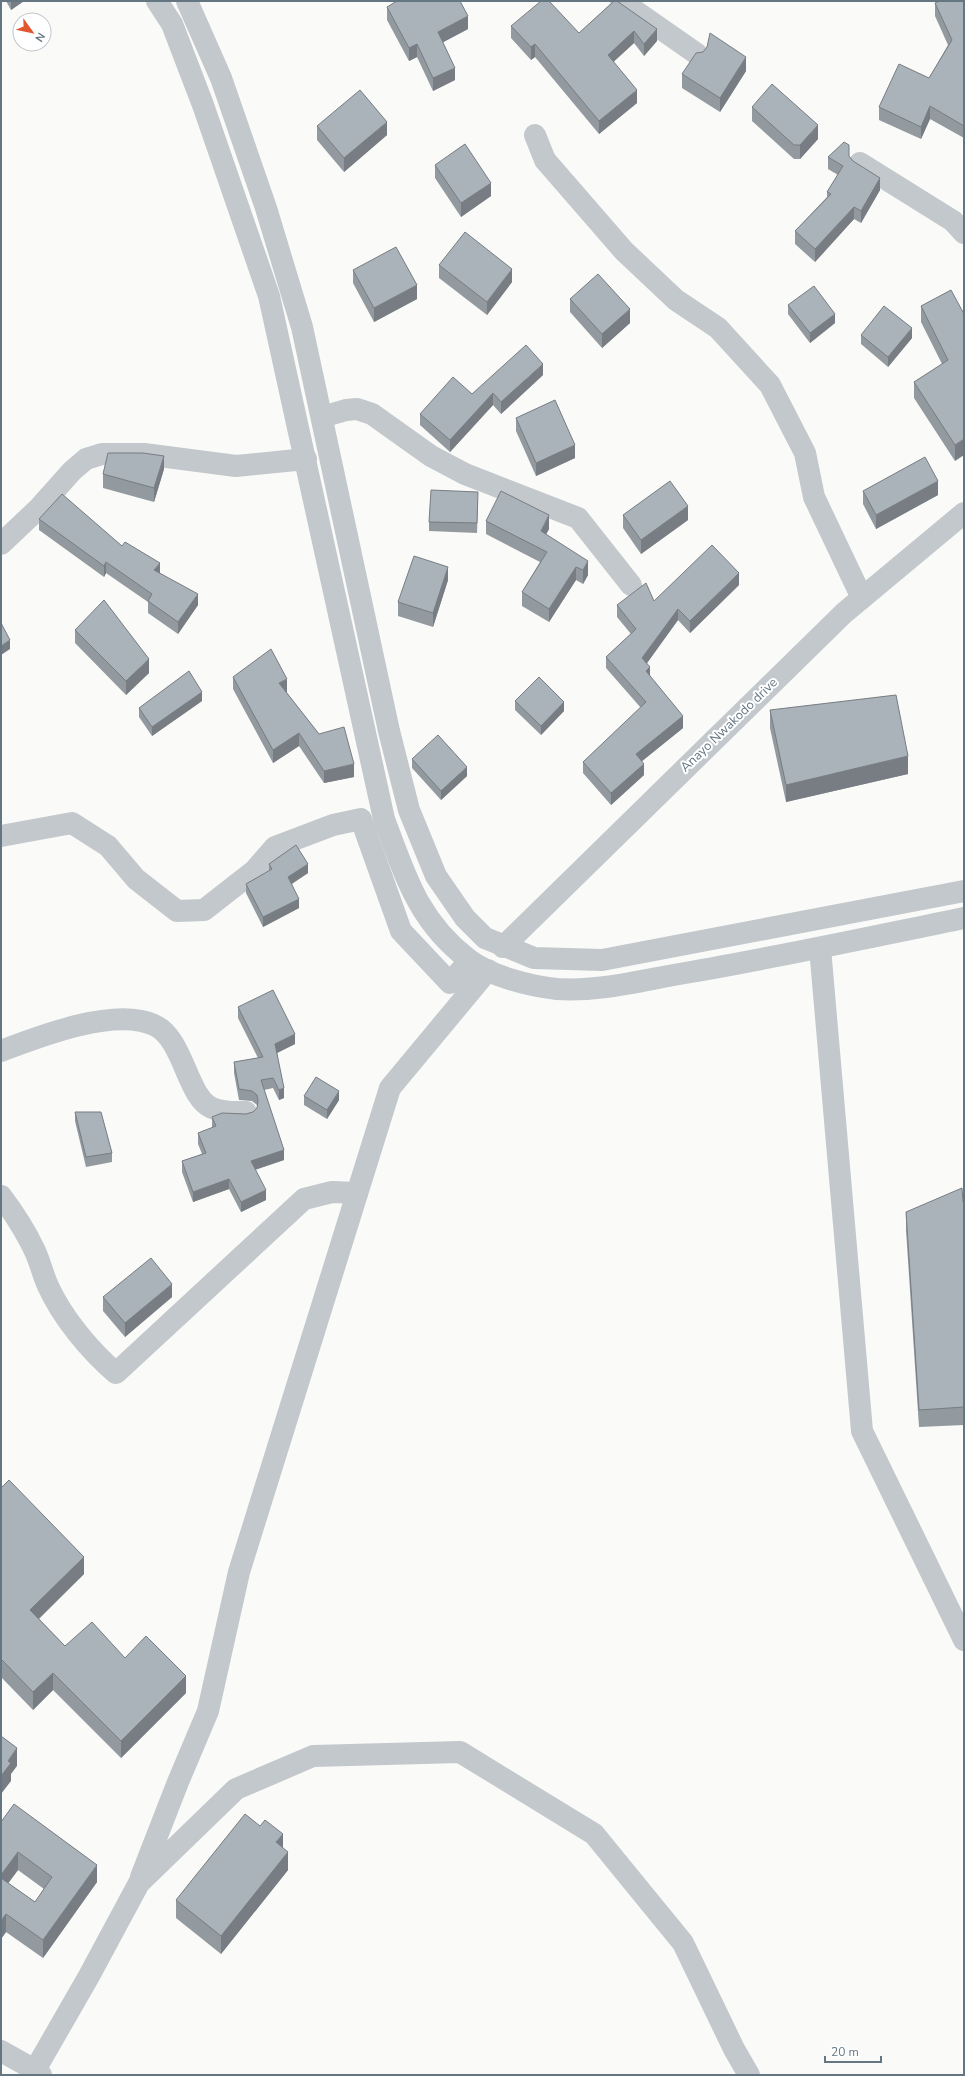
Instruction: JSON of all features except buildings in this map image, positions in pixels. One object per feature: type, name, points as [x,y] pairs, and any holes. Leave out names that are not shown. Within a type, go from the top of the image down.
[{"type":"street","points":[[157,1],[172,24],[200,98],[269,296],[384,819],[411,891],[445,940],[479,966],[500,976],[557,988],[606,987],[738,964],[964,918]]},
{"type":"street","points":[[187,1],[221,78],[266,208],[302,326],[389,731],[409,810],[440,882],[465,918],[485,938],[503,947],[534,958],[602,960],[964,891]]},
{"type":"street","points":[[620,1],[697,54]]},
{"type":"street","points":[[535,135],[545,160],[624,251],[676,300],[718,328],[770,385],[805,453],[814,497],[862,598]]},
{"type":"street","points":[[860,163],[953,221],[964,233]]},
{"type":"street","points":[[322,417],[346,410],[357,409],[372,414],[431,456],[465,474],[578,518],[631,585]]},
{"type":"street","points":[[1,544],[38,508],[72,471],[86,459],[102,454],[144,454],[236,466],[306,459]]},
{"type":"street","name":"Anayo Nwakodo drive","points":[[503,947],[838,618],[964,513]]},
{"type":"street","points":[[1,836],[72,823],[108,846],[136,879],[177,911],[204,910],[254,871],[275,847],[333,825],[361,819],[401,931],[450,983],[479,966]]},
{"type":"street","points":[[820,948],[862,1431],[964,1640]]},
{"type":"street","points":[[1,2051],[38,2072],[139,1883],[178,1782],[208,1711],[239,1572],[390,1088],[479,966]]},
{"type":"street","points":[[1,1051],[34,1038],[107,1019],[136,1019],[155,1025],[170,1038],[196,1091],[210,1108],[221,1111],[246,1112]]},
{"type":"street","points":[[1,1196],[13,1212],[35,1252],[48,1286],[65,1313],[98,1358],[116,1373],[304,1199],[332,1192],[357,1193]]},
{"type":"street","points":[[139,1883],[236,1789],[313,1756],[460,1752],[594,1834],[683,1943],[734,2049],[749,2075]]}]
